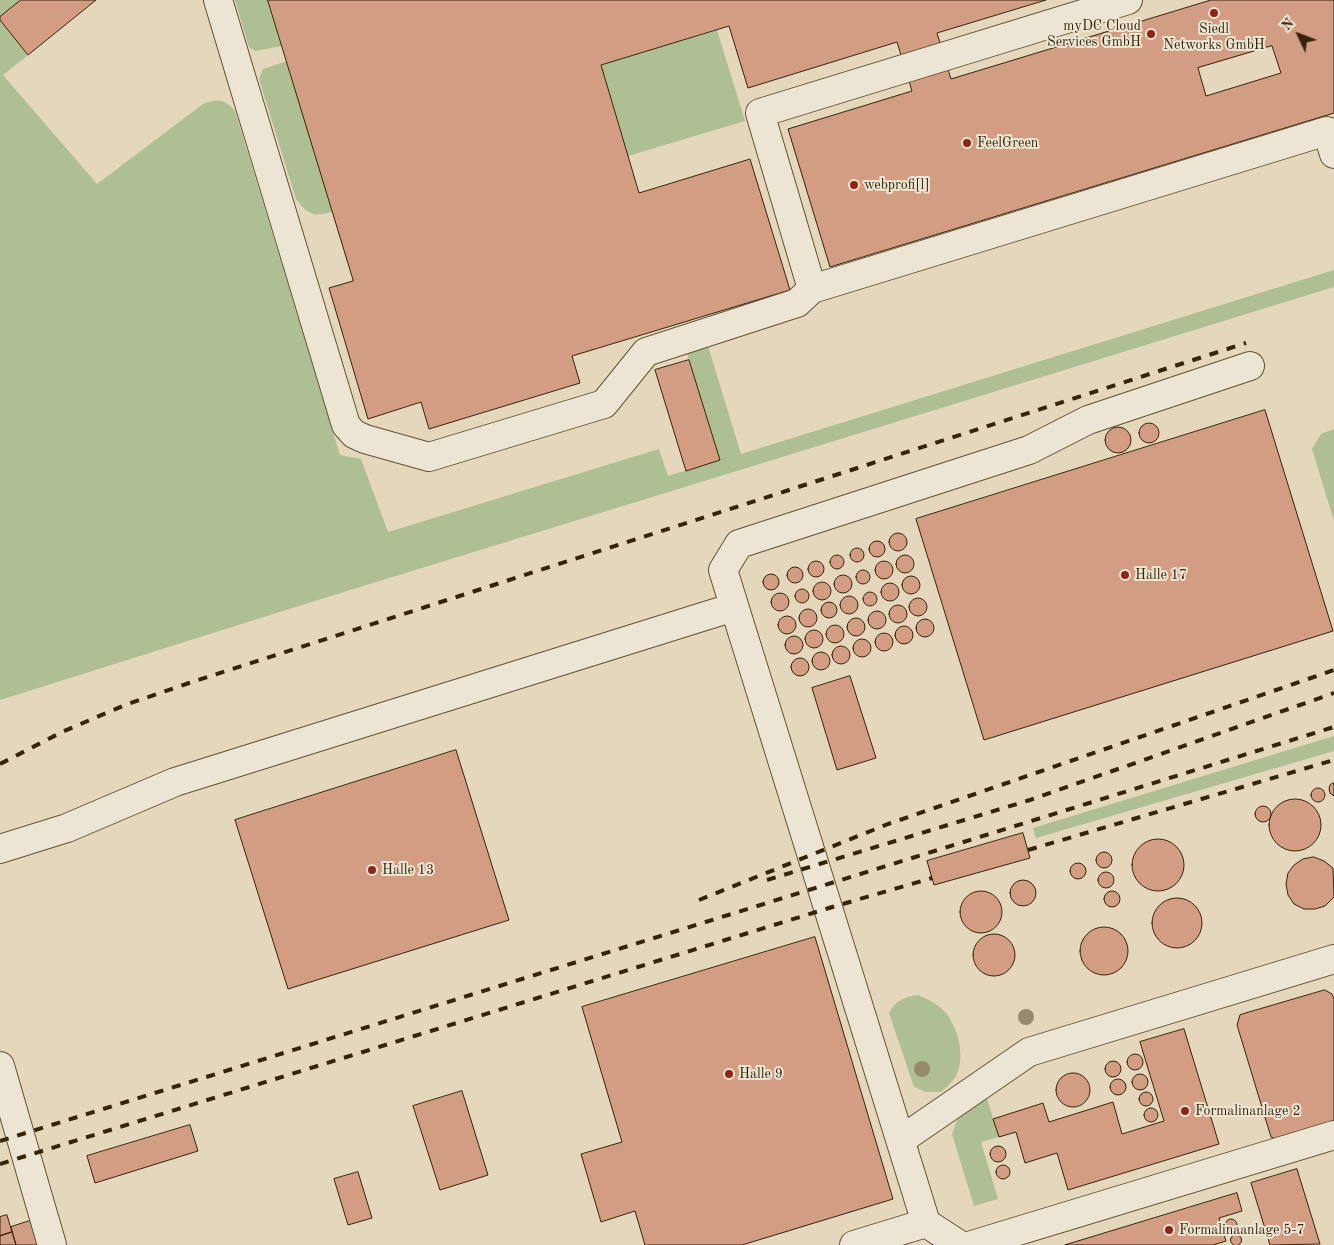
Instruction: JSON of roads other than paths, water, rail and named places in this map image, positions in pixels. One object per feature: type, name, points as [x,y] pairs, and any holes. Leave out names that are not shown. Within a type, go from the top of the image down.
[{"type":"lane","points":[[218,0],[346,425],[354,434],[365,439],[429,457],[604,404],[646,352],[797,303],[812,289],[1327,131],[1334,154]]},
{"type":"lane","points":[[812,289],[760,113],[1128,0]]},
{"type":"lane","points":[[960,1245],[926,1223],[723,570],[739,544],[1030,450],[1088,420],[1250,366]]},
{"type":"lane","points":[[0,849],[67,828],[175,782],[734,606]]},
{"type":"lane","points":[[901,1140],[1029,1052],[1334,959]]},
{"type":"lane","points":[[0,1066],[52,1245]]},
{"type":"lane","points":[[972,1245],[1334,1135]]},
{"type":"lane","points":[[854,1245],[926,1223]]},
{"type":"railway","points":[[0,764],[62,732],[125,705],[189,683],[1246,343]]},
{"type":"railway","points":[[699,900],[888,824],[1334,670]]},
{"type":"railway","points":[[767,880],[1030,800],[1334,693]]},
{"type":"railway","points":[[0,1141],[1334,727]]},
{"type":"railway","points":[[1028,850],[1334,760]]},
{"type":"railway","points":[[0,1164],[829,908],[932,878]]},
{"type":"place","name":"Siedl Networks GmbH","points":[[1214,13]]},
{"type":"place","name":"myDC Cloud Services GmbH","points":[[1151,34]]},
{"type":"place","name":"FeelGreen","points":[[967,143]]},
{"type":"place","name":"webprofi[l]","points":[[854,185]]},
{"type":"place","name":"Halle 17","points":[[1125,575]]},
{"type":"place","name":"Halle 13","points":[[372,870]]},
{"type":"place","name":"Halle 9","points":[[729,1074]]},
{"type":"place","name":"Formalinanlage 2","points":[[1185,1111]]},
{"type":"place","name":"Formalinaanlage 5-7","points":[[1169,1230]]}]
